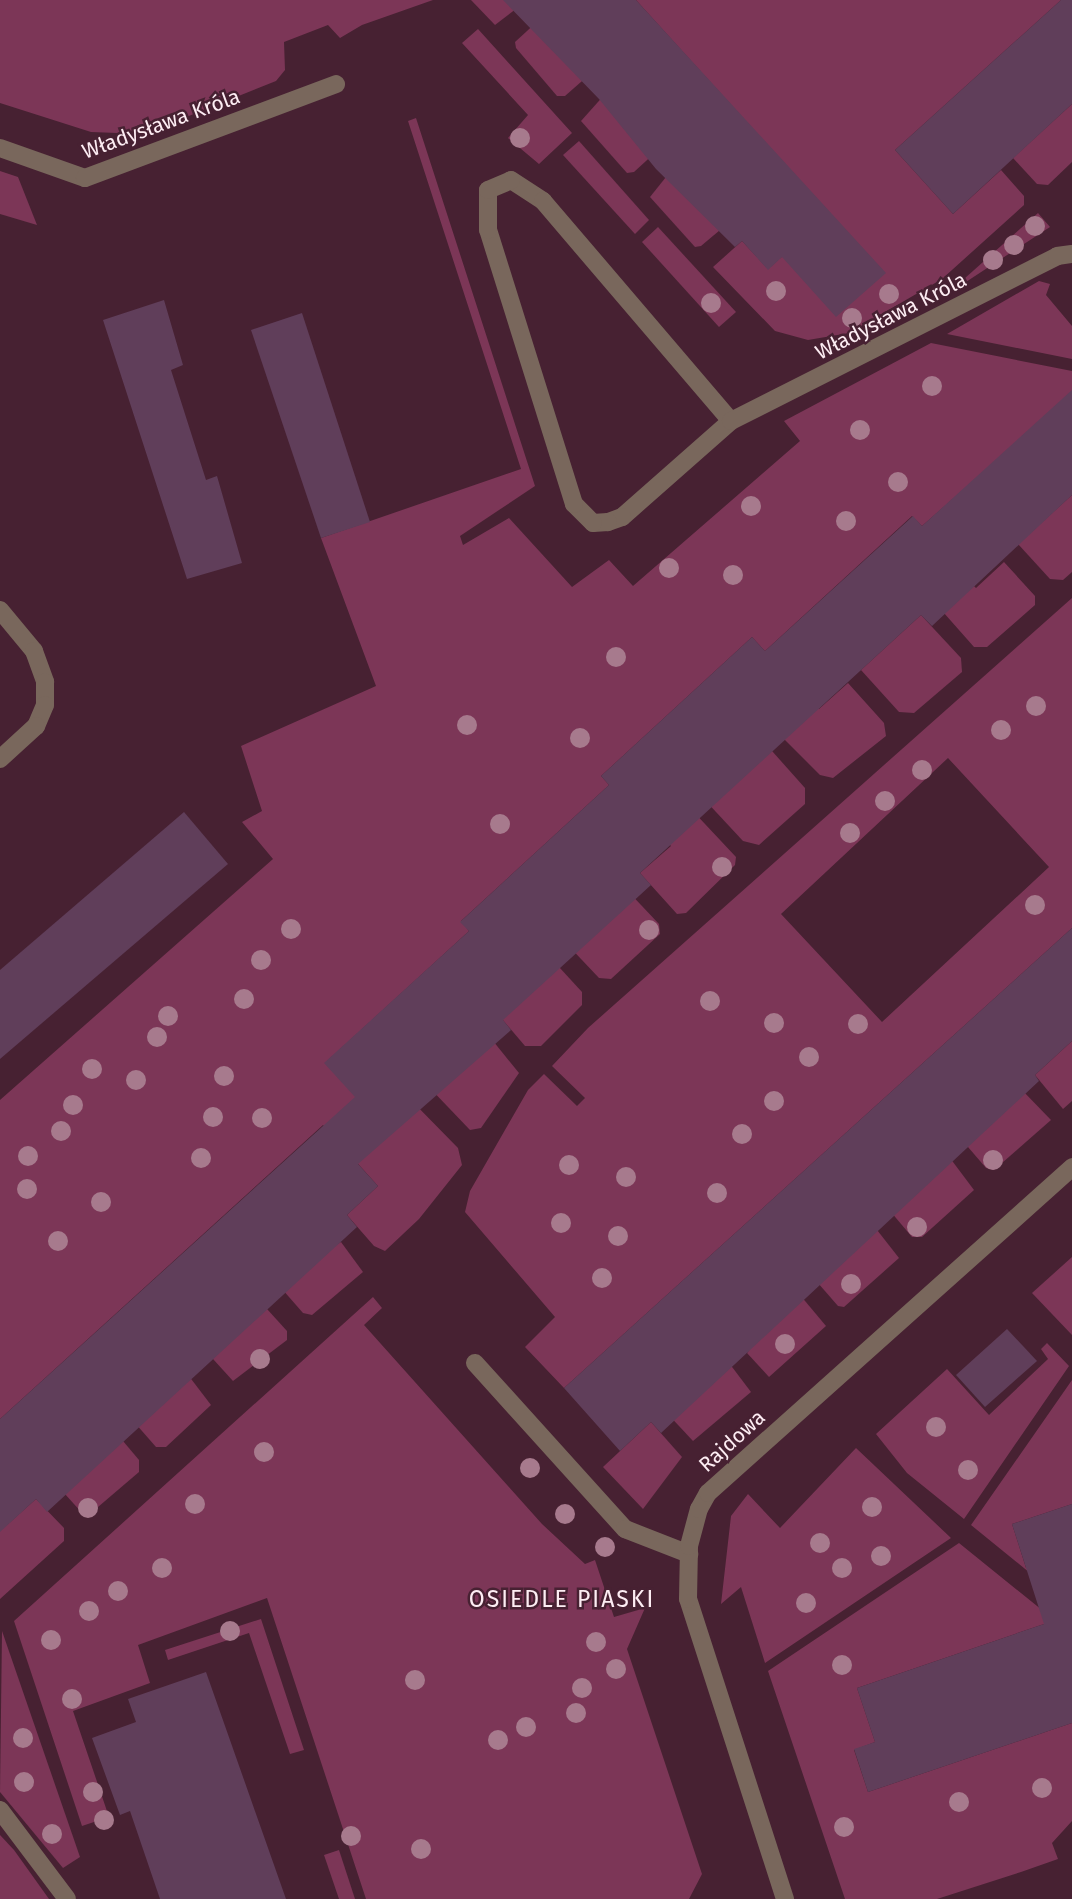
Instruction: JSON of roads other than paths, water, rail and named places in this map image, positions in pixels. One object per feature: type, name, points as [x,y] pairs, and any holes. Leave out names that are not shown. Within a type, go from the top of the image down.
[{"type":"street","name":"Władysława Króla","points":[[0,148],[85,178],[336,84]]},
{"type":"street","name":"Władysława Króla","points":[[731,421],[543,201],[511,180],[488,190],[488,230],[566,484],[581,516],[593,523],[622,517],[731,421],[1057,256],[1072,254]]},
{"type":"street","points":[[0,610],[34,651],[45,682],[45,705],[36,726],[0,759]]},
{"type":"street","name":"Rajdowa","points":[[785,1899],[688,1599],[689,1554],[708,1493],[1072,1167]]},
{"type":"street","points":[[475,1363],[625,1529],[689,1554]]},
{"type":"street","points":[[0,1810],[67,1899]]},
{"type":"district","name":"OSIEDLE PIASKI","points":[[562,1599]]}]
